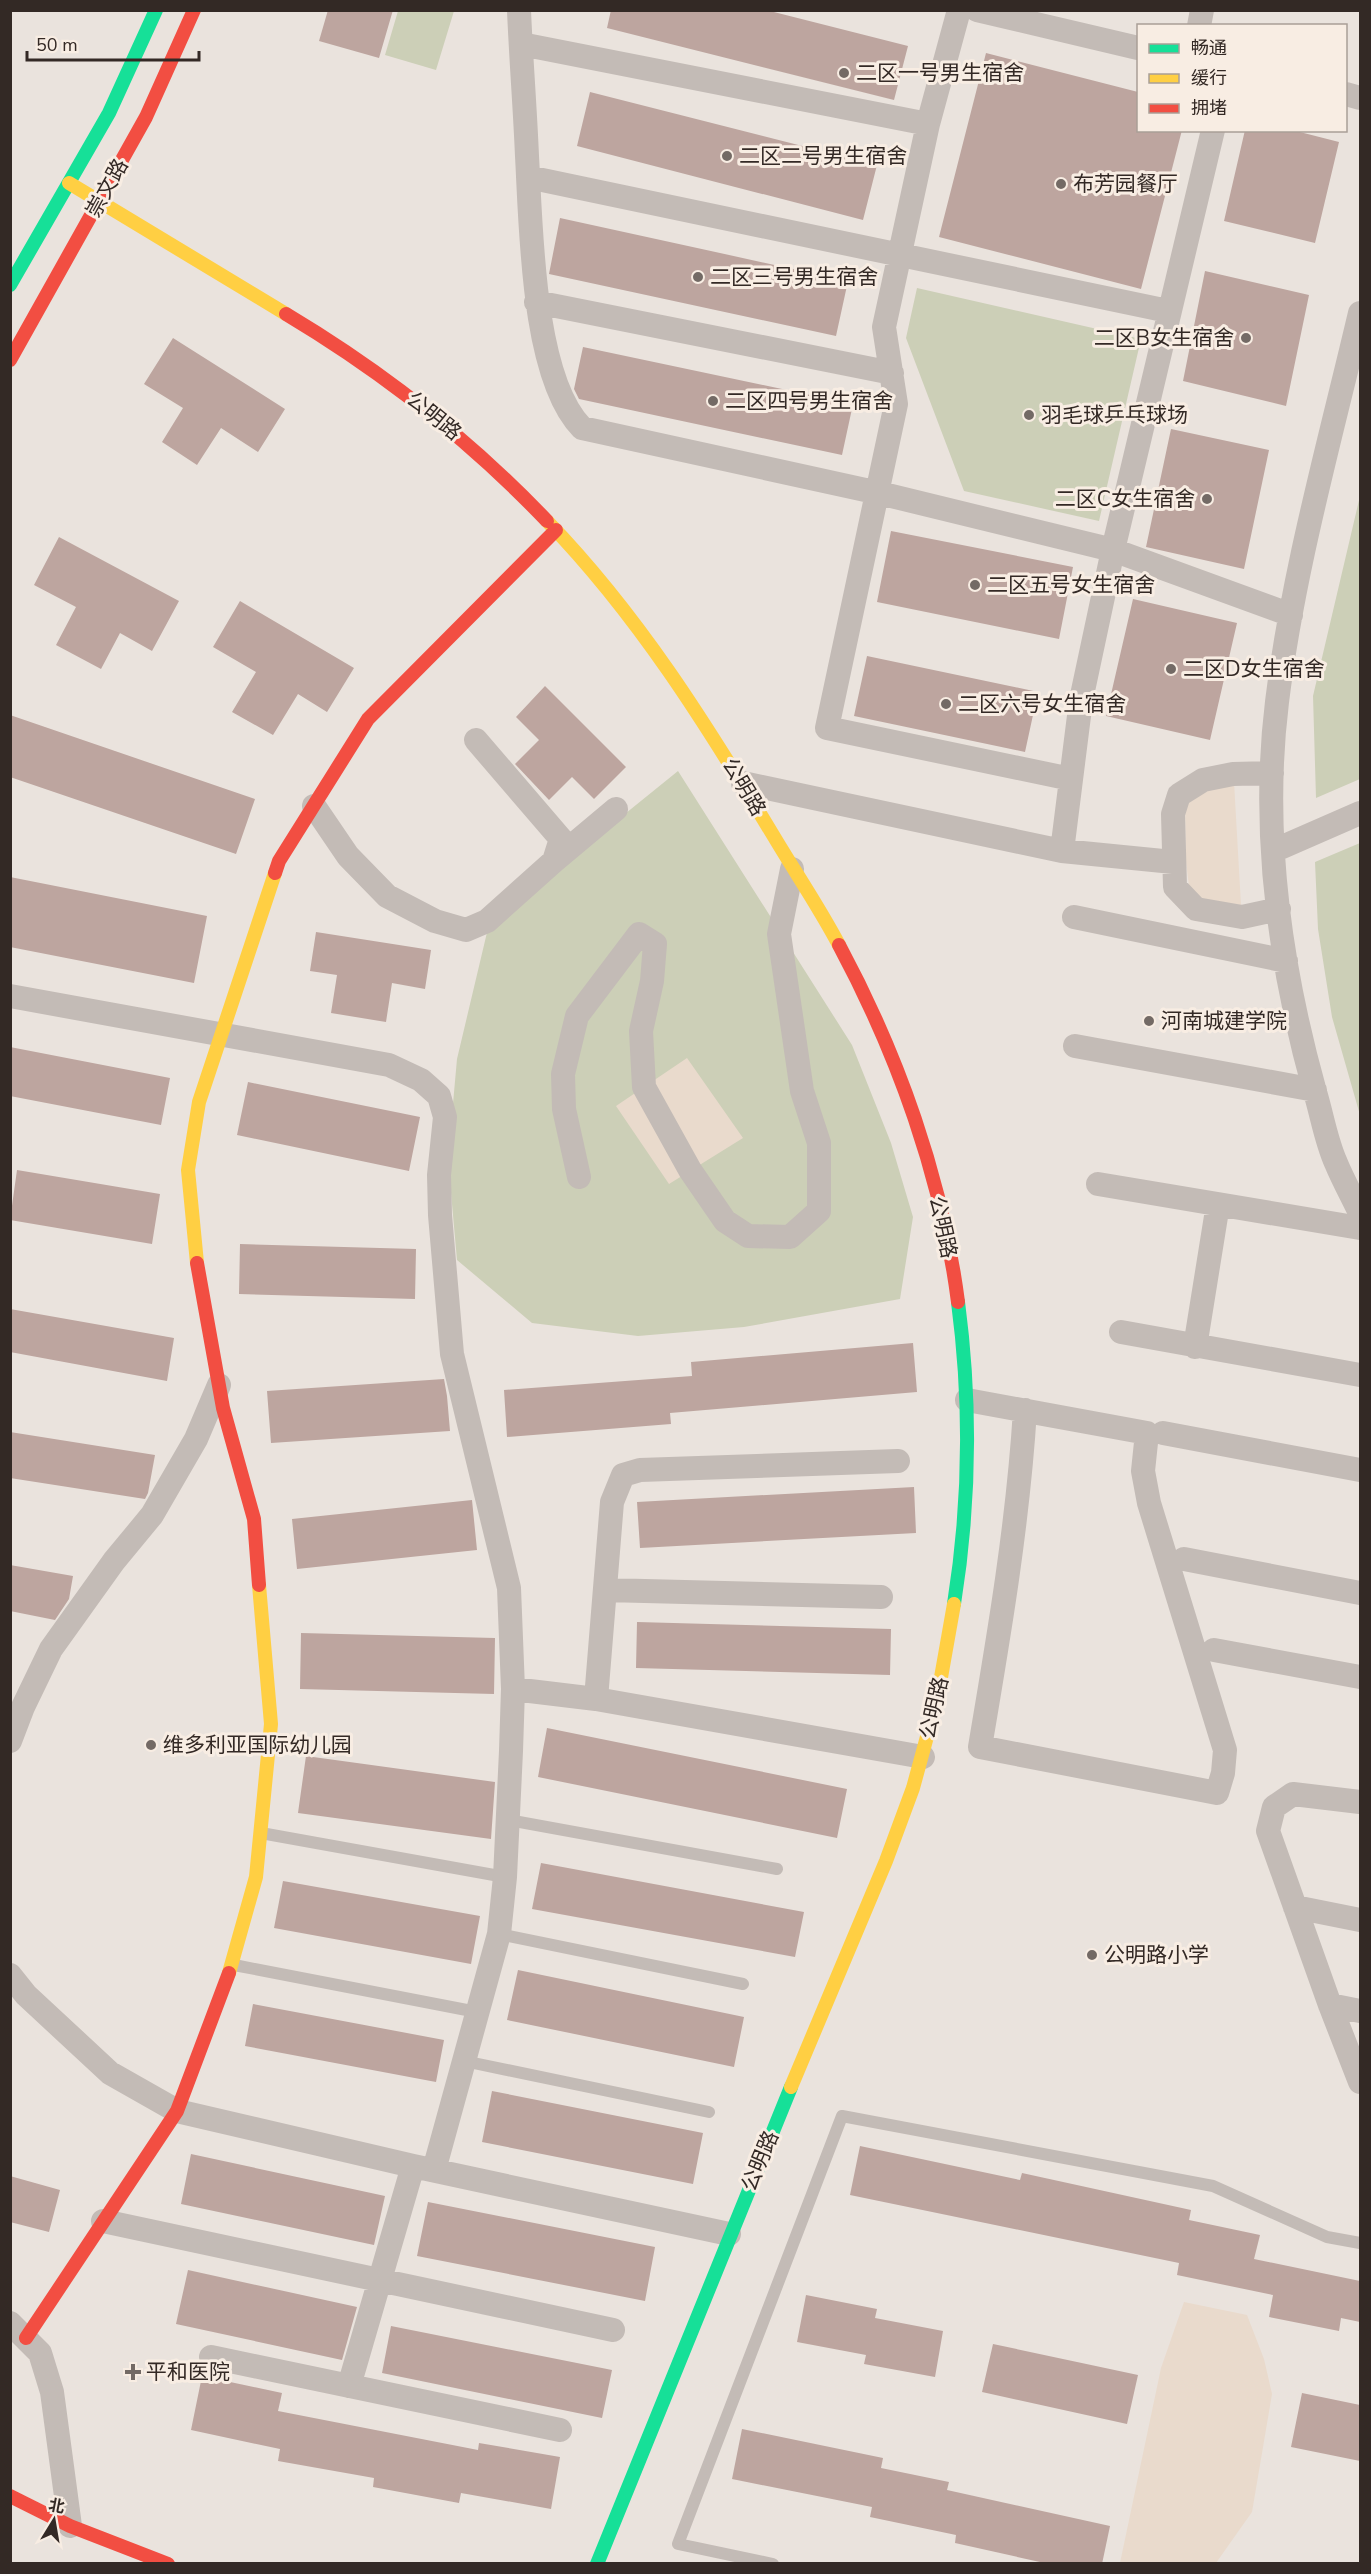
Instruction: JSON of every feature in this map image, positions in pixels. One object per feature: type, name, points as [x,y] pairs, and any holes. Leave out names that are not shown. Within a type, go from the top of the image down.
[{"type":"street","name":"崇文路","points":[[10,285],[109,113],[156,10]]},
{"type":"street","name":"崇文路","points":[[10,360],[146,117],[194,10]]},
{"type":"street","points":[[519,10],[536,302],[557,388],[573,419],[582,428],[879,493],[1113,550],[1291,615]]},
{"type":"street","points":[[959,10],[928,124],[884,327],[896,404],[879,493],[827,728],[1071,779]]},
{"type":"street","points":[[977,10],[1137,48]]},
{"type":"street","points":[[520,44],[928,124]]},
{"type":"street","points":[[1062,851],[1081,700],[1168,311],[1213,132]]},
{"type":"street","points":[[528,177],[1168,311]]},
{"type":"street","name":"公明路","points":[[69,183],[347,351],[390,380],[457,434],[556,530],[643,632],[743,783],[843,950],[866,998],[901,1084],[924,1151],[947,1236],[962,1327],[967,1400],[963,1540],[943,1674],[923,1758],[891,1850],[729,2234],[597,2564]]},
{"type":"street","points":[[536,302],[892,373]]},
{"type":"street","points":[[1360,313],[1291,615],[1277,703],[1272,773],[1273,851],[1289,985],[1335,1161],[1354,1186],[1360,1213]]},
{"type":"street","points":[[70,2526],[52,2392],[40,2353],[18,2330],[104,2221],[177,2111],[232,1965],[256,1877],[271,1724],[254,1518],[219,1385],[197,1268],[188,1170],[199,1102],[279,861],[369,719],[556,530]]},
{"type":"street","points":[[476,740],[561,839],[554,861]]},
{"type":"street","points":[[1272,773],[1233,774],[1203,780],[1179,795],[1173,814],[1173,862],[1175,887],[1197,909],[1242,917],[1279,909]]},
{"type":"street","points":[[743,783],[1062,851],[1173,862]]},
{"type":"street","points":[[314,806],[348,856],[387,896],[435,921],[466,930],[487,921],[615,809]]},
{"type":"street","points":[[1273,851],[1360,813]]},
{"type":"street","points":[[579,1177],[564,1109],[563,1074],[577,1016],[639,934],[655,944],[652,981],[641,1031],[644,1087],[690,1170],[725,1221],[748,1236],[790,1237],[819,1210],[819,1143],[802,1091],[778,934],[780,915],[792,868]]},
{"type":"street","points":[[1074,917],[1286,962]]},
{"type":"street","points":[[11,997],[388,1065],[421,1080],[439,1096],[445,1117],[439,1175],[440,1215],[453,1354],[509,1588],[513,1689],[505,1877],[499,1935],[464,2061],[380,2280],[349,2386]]},
{"type":"street","points":[[1075,1047],[1315,1090]]},
{"type":"street","points":[[1098,1184],[1360,1228]]},
{"type":"street","points":[[1195,1347],[1218,1204]]},
{"type":"street","points":[[1120,1332],[1360,1375]]},
{"type":"street","points":[[10,1741],[23,1707],[51,1649],[114,1561],[152,1515],[196,1438],[219,1385]]},
{"type":"street","points":[[967,1400],[1026,1410],[1147,1434],[1143,1471],[1149,1503],[1225,1750],[1223,1773],[1217,1793],[980,1747],[1020,1493],[1026,1410]]},
{"type":"street","points":[[1163,1433],[1360,1470]]},
{"type":"street","points":[[596,1699],[612,1502],[622,1475],[640,1470],[898,1461]]},
{"type":"street","points":[[1184,1559],[1360,1593]]},
{"type":"street","points":[[605,1590],[881,1598]]},
{"type":"street","points":[[1214,1650],[1360,1677]]},
{"type":"street","points":[[513,1689],[596,1699],[923,1758]]},
{"type":"street","points":[[1360,1802],[1293,1794],[1274,1808],[1268,1831],[1360,2082]]},
{"type":"street","points":[[1295,1907],[1360,1920]]},
{"type":"street","points":[[10,1975],[26,1995],[110,2073],[177,2111],[424,2168],[729,2234]]},
{"type":"street","points":[[1330,2005],[1360,2011]]},
{"type":"street","points":[[104,2221],[613,2330]]},
{"type":"street","points":[[211,2357],[560,2430]]},
{"type":"street","points":[[10,2496],[70,2526],[168,2564]]},
{"type":"lane","points":[[508,1820],[777,1869]]},
{"type":"lane","points":[[260,1833],[505,1877]]},
{"type":"lane","points":[[499,1935],[743,1984]]},
{"type":"lane","points":[[232,1965],[477,2012]]},
{"type":"lane","points":[[464,2061],[709,2112]]},
{"type":"lane","points":[[772,2564],[678,2544],[842,2116],[1213,2186],[1327,2237],[1360,2243]]},
{"type":"green space","points":[[398,11],[454,11],[436,70],[385,55]]},
{"type":"green space","name":"羽毛球乒乓球场","points":[[917,288],[1141,339],[1099,521],[964,491],[906,338]]},
{"type":"green space","points":[[1360,496],[1360,779],[1316,798],[1313,696]]},
{"type":"green space","points":[[678,771],[852,1045],[891,1143],[913,1217],[900,1299],[744,1327],[638,1336],[532,1323],[457,1260],[448,1159],[457,1059],[489,924]]},
{"type":"green space","points":[[1360,843],[1360,1115],[1332,1017],[1318,929],[1315,862]]},
{"type":"shaded area","points":[[1234,782],[1241,905],[1201,901],[1189,886],[1186,862],[1185,804],[1209,785]]},
{"type":"shaded area","points":[[687,1058],[743,1138],[669,1184],[616,1106]]},
{"type":"shaded area","points":[[1184,2302],[1247,2315],[1264,2359],[1272,2394],[1252,2512],[1216,2563],[1120,2563],[1161,2368]]},
{"type":"building","points":[[328,10],[393,10],[379,58],[319,41]]},
{"type":"building","name":"二区一号男生宿舍","points":[[611,10],[766,10],[908,46],[894,100],[607,28]]},
{"type":"building","name":"布芳园餐厅","points":[[986,53],[1137,92],[1137,132],[1181,132],[1141,289],[939,237]]},
{"type":"building","name":"二区二号男生宿舍","points":[[590,92],[877,165],[863,220],[577,146]]},
{"type":"building","points":[[1245,132],[1300,132],[1339,142],[1315,243],[1224,221]]},
{"type":"building","name":"二区三号男生宿舍","points":[[560,218],[848,281],[836,336],[549,274]]},
{"type":"building","name":"二区B女生宿舍","points":[[1205,271],[1309,295],[1286,406],[1183,381]]},
{"type":"building","points":[[173,338],[285,409],[258,452],[221,428],[197,465],[162,442],[183,408],[144,384]]},
{"type":"building","name":"二区四号男生宿舍","points":[[583,347],[853,404],[842,455],[579,399],[574,389]]},
{"type":"building","name":"二区C女生宿舍","points":[[1171,429],[1269,450],[1244,569],[1146,547]]},
{"type":"building","name":"二区五号女生宿舍","points":[[891,531],[1073,567],[1059,639],[877,602]]},
{"type":"building","points":[[59,537],[179,601],[152,651],[120,633],[101,669],[56,645],[76,607],[34,585]]},
{"type":"building","name":"二区D女生宿舍","points":[[1133,599],[1237,623],[1210,740],[1106,716]]},
{"type":"building","points":[[240,601],[354,668],[327,712],[298,694],[273,735],[232,712],[256,672],[213,647]]},
{"type":"building","name":"二区六号女生宿舍","points":[[867,656],[1038,692],[1025,752],[854,716]]},
{"type":"building","points":[[545,686],[626,767],[594,799],[572,777],[549,800],[515,764],[539,740],[516,717]]},
{"type":"building","points":[[10,715],[255,799],[236,854],[10,777]]},
{"type":"building","points":[[10,877],[207,916],[194,983],[10,947]]},
{"type":"building","points":[[316,932],[431,950],[425,989],[392,983],[386,1022],[331,1013],[337,975],[310,971]]},
{"type":"building","points":[[10,1047],[170,1078],[161,1125],[10,1096]]},
{"type":"building","points":[[248,1082],[420,1117],[409,1171],[237,1135]]},
{"type":"building","points":[[17,1170],[160,1194],[152,1244],[10,1220]]},
{"type":"building","points":[[240,1244],[416,1249],[415,1299],[239,1294]]},
{"type":"building","points":[[10,1309],[174,1338],[167,1381],[10,1352]]},
{"type":"building","points":[[913,1343],[917,1392],[670,1413],[671,1424],[507,1437],[504,1390],[692,1376],[691,1362]]},
{"type":"building","points":[[444,1379],[450,1431],[271,1443],[267,1391]]},
{"type":"building","points":[[10,1432],[155,1455],[148,1493],[145,1499],[10,1478]]},
{"type":"building","points":[[914,1487],[916,1533],[640,1548],[637,1502]]},
{"type":"building","points":[[472,1500],[477,1550],[297,1569],[292,1519]]},
{"type":"building","points":[[10,1565],[73,1576],[69,1599],[55,1620],[10,1611]]},
{"type":"building","points":[[637,1622],[891,1629],[890,1675],[636,1668]]},
{"type":"building","points":[[301,1633],[495,1638],[494,1694],[300,1689]]},
{"type":"building","points":[[547,1728],[847,1789],[837,1838],[538,1777]]},
{"type":"building","points":[[306,1756],[495,1782],[491,1839],[298,1813]]},
{"type":"building","points":[[541,1863],[804,1912],[795,1957],[532,1909]]},
{"type":"building","points":[[283,1881],[480,1916],[471,1964],[274,1928]]},
{"type":"building","points":[[518,1970],[744,2017],[734,2067],[507,2020]]},
{"type":"building","points":[[253,2004],[444,2040],[436,2082],[245,2046]]},
{"type":"building","points":[[492,2091],[703,2133],[693,2184],[482,2142]]},
{"type":"building","points":[[860,2146],[1020,2180],[1022,2173],[1191,2210],[1189,2220],[1260,2235],[1254,2259],[1360,2281],[1360,2322],[1341,2318],[1339,2331],[1269,2317],[1273,2295],[1177,2275],[1179,2263],[850,2195]]},
{"type":"building","points":[[191,2154],[385,2196],[374,2245],[181,2204]]},
{"type":"building","points":[[10,2176],[60,2190],[49,2232],[10,2222]]},
{"type":"building","points":[[428,2202],[655,2247],[645,2301],[417,2256]]},
{"type":"building","points":[[188,2270],[357,2307],[342,2360],[176,2324]]},
{"type":"building","points":[[806,2295],[877,2309],[875,2318],[943,2331],[935,2377],[864,2364],[866,2355],[797,2342]]},
{"type":"building","points":[[391,2326],[612,2370],[602,2418],[382,2373]]},
{"type":"building","points":[[993,2344],[1138,2375],[1127,2424],[982,2392]]},
{"type":"building","points":[[202,2376],[282,2393],[278,2411],[478,2450],[479,2443],[560,2457],[551,2509],[461,2493],[459,2503],[373,2487],[374,2478],[278,2461],[280,2449],[191,2430]]},
{"type":"building","points":[[1302,2393],[1360,2405],[1360,2461],[1291,2447]]},
{"type":"building","points":[[742,2429],[883,2458],[881,2468],[949,2482],[947,2490],[1110,2526],[1102,2564],[1049,2564],[955,2543],[956,2535],[870,2517],[872,2507],[732,2479]]},
{"type":"traffic: fast","points":[[10,285],[109,113],[156,10]]},
{"type":"traffic: fast","points":[[954,1604],[963,1529],[967,1453],[965,1377],[958,1302]]},
{"type":"traffic: fast","points":[[597,2564],[791,2087]]},
{"type":"traffic: slow","points":[[69,183],[286,314]]},
{"type":"traffic: slow","points":[[547,521],[611,594],[669,672],[722,752],[839,945]]},
{"type":"traffic: slow","points":[[197,1263],[188,1170],[199,1102],[275,873]]},
{"type":"traffic: slow","points":[[229,1973],[256,1877],[271,1724],[259,1585]]},
{"type":"traffic: slow","points":[[791,2087],[886,1861],[913,1788],[937,1700],[954,1604]]},
{"type":"traffic: jam","points":[[10,360],[146,117],[194,10]]},
{"type":"traffic: jam","points":[[286,314],[357,359],[424,409],[487,462],[547,521]]},
{"type":"traffic: jam","points":[[275,873],[279,861],[368,719],[556,530]]},
{"type":"traffic: jam","points":[[839,945],[880,1030],[915,1118],[941,1209],[958,1302]]},
{"type":"traffic: jam","points":[[197,1263],[223,1408],[254,1519],[259,1585]]},
{"type":"traffic: jam","points":[[26,2338],[177,2111],[229,1973]]},
{"type":"traffic: jam","points":[[10,2496],[70,2526],[168,2564]]},
{"type":"place","name":"二区一号男生宿舍","points":[[844,73]]},
{"type":"place","name":"二区二号男生宿舍","points":[[727,156]]},
{"type":"place","name":"布芳园餐厅","points":[[1061,184]]},
{"type":"place","name":"二区三号男生宿舍","points":[[698,277]]},
{"type":"place","name":"二区B女生宿舍","points":[[1246,338]]},
{"type":"place","name":"二区四号男生宿舍","points":[[713,401]]},
{"type":"place","name":"羽毛球乒乓球场","points":[[1029,415]]},
{"type":"place","name":"二区C女生宿舍","points":[[1207,499]]},
{"type":"place","name":"二区五号女生宿舍","points":[[975,585]]},
{"type":"place","name":"二区D女生宿舍","points":[[1171,669]]},
{"type":"place","name":"二区六号女生宿舍","points":[[946,704]]},
{"type":"place","name":"河南城建学院","points":[[1149,1021]]},
{"type":"place","name":"维多利亚国际幼儿园","points":[[151,1745]]},
{"type":"place","name":"公明路小学","points":[[1092,1955]]},
{"type":"place","name":"平和医院","points":[[133,2372]]}]
